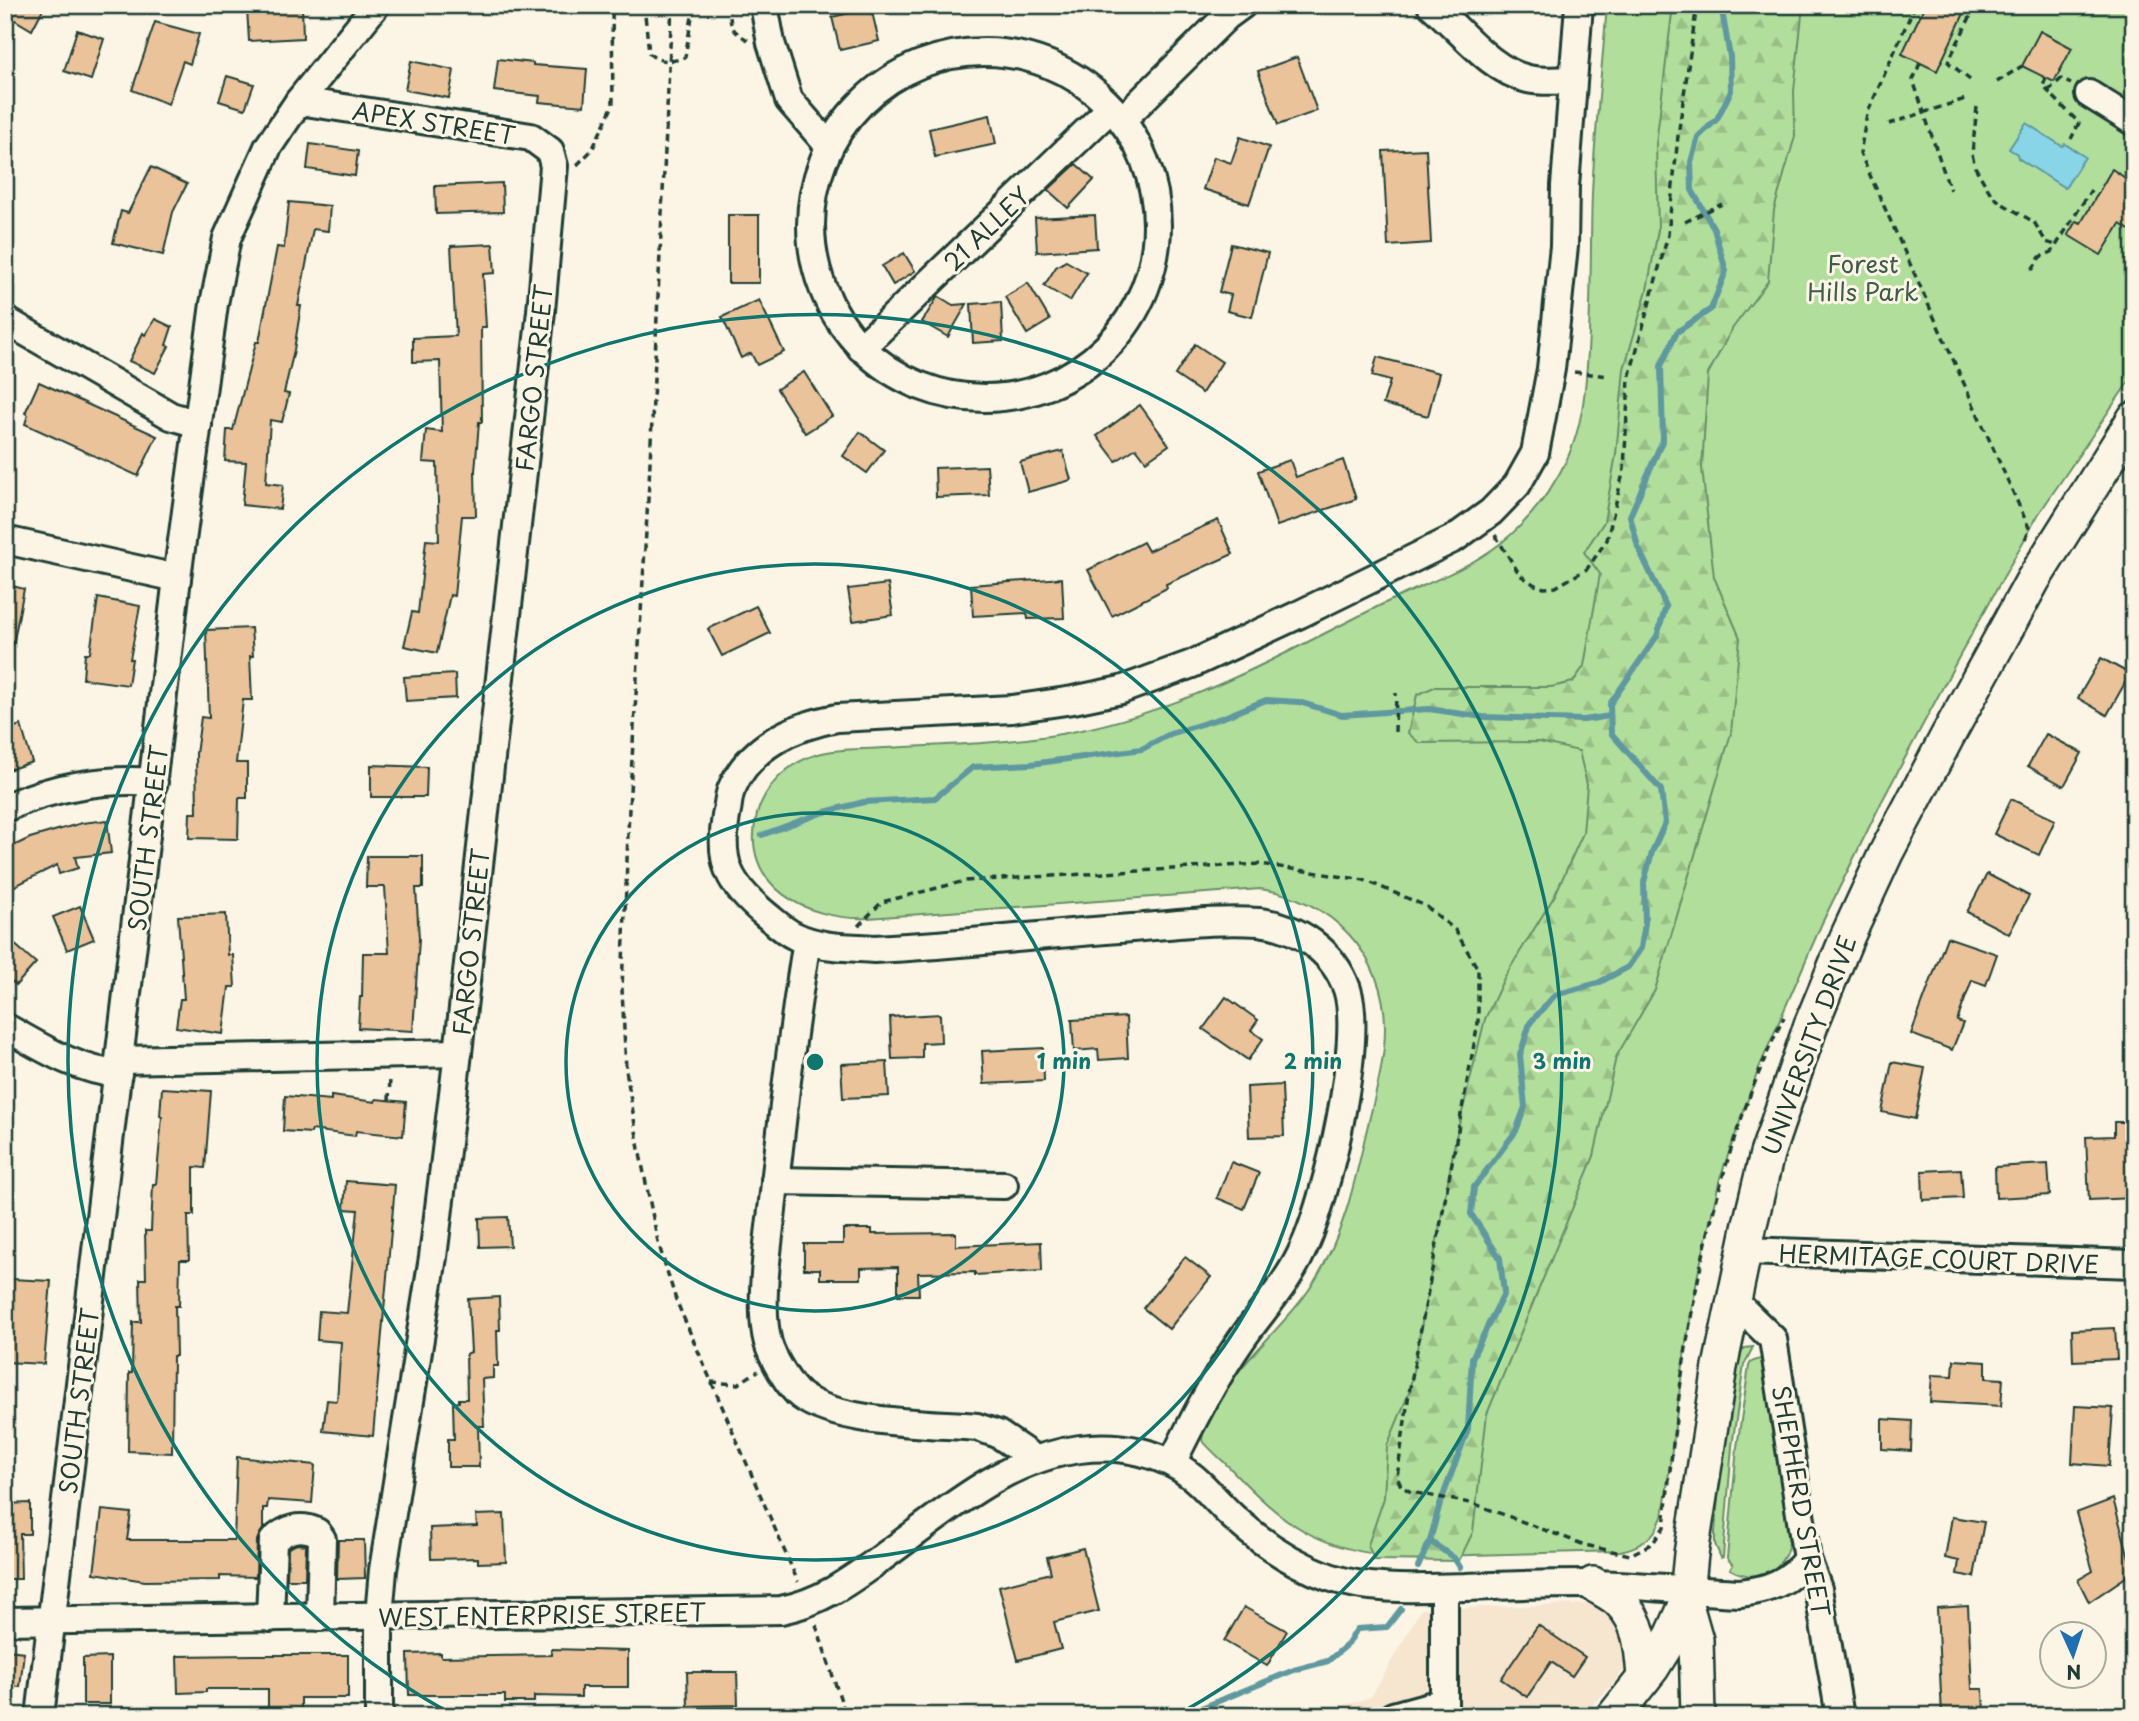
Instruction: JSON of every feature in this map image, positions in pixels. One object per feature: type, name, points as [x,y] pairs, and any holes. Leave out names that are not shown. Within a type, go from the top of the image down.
[{"type":"main road","name":"UNIVERSITY DRIVE","points":[[1615,1716],[1672,1636],[1686,1597],[1720,1367],[1744,1251],[1767,1154],[1800,1054],[1848,935],[1886,853],[2034,580],[2134,419]]},
{"type":"main road","points":[[1593,1584],[1621,1602],[1635,1622],[1642,1646],[1644,1678]]},
{"type":"main road","points":[[1686,1597],[1696,1640],[1698,1716]]},
{"type":"street","name":"SOUTH STREET","points":[[40,1716],[177,578],[214,304],[228,238],[268,147],[299,101],[376,5]]},
{"type":"street","points":[[764,5],[771,43],[789,100],[830,146]]},
{"type":"street","name":"21 ALLEY","points":[[861,348],[1116,114],[1242,5]]},
{"type":"street","points":[[1431,5],[1494,63],[1508,72],[1536,80],[1572,80]]},
{"type":"street","points":[[1172,1464],[1220,1371],[1292,1270],[1304,1249],[1318,1211],[1339,1126],[1350,1045],[1351,1005],[1339,972],[1329,958],[1301,934],[1259,922],[1201,922],[874,949],[819,944],[792,935],[738,889],[729,872],[724,853],[724,829],[730,792],[751,760],[784,735],[812,723],[838,718],[1012,709],[1121,690],[1192,664],[1300,614],[1455,538],[1484,517],[1517,485],[1535,453],[1551,369],[1564,246],[1565,186],[1579,5]]},
{"type":"street","points":[[970,53],[1009,54],[1047,64],[1082,83],[1116,114],[1136,142],[1147,165],[1154,190],[1157,242],[1152,268],[1138,304],[1117,337],[1078,371],[1055,383],[1004,397],[978,398],[940,392],[903,379],[861,348],[832,309],[814,264],[811,240],[812,204],[820,169],[830,146],[851,114],[865,100],[888,82],[932,60],[970,53]]},
{"type":"street","points":[[2090,94],[2134,122]]},
{"type":"street","name":"APEX STREET","points":[[299,101],[531,137],[550,151],[554,166]]},
{"type":"street","name":"FARGO STREET","points":[[379,1716],[379,1616],[383,1570],[433,1257],[541,311],[554,166]]},
{"type":"street","points":[[5,320],[171,416],[198,424]]},
{"type":"street","points":[[5,540],[177,578]]},
{"type":"street","points":[[5,808],[49,793],[95,783],[130,780],[154,782]]},
{"type":"street","points":[[819,944],[799,989],[766,1257],[764,1311],[768,1343],[788,1381],[800,1395],[839,1414],[978,1427],[998,1434],[1035,1459]]},
{"type":"street","points":[[5,1027],[70,1063],[96,1071],[119,1067],[457,1053]]},
{"type":"street","points":[[775,1181],[1004,1185]]},
{"type":"street","name":"HERMITAGE COURT DRIVE","points":[[1744,1251],[2134,1264]]},
{"type":"street","name":"SHEPHERD STREET","points":[[1735,1302],[1773,1339],[1807,1559],[1818,1589],[1840,1716]]},
{"type":"street","name":"WEST ENTERPRISE STREET","points":[[5,1621],[752,1612],[795,1607],[834,1591],[1012,1468],[1035,1459],[1080,1449],[1099,1448],[1140,1452],[1172,1464],[1193,1477],[1231,1516],[1264,1543],[1311,1571],[1366,1586],[1593,1584],[1686,1597],[1756,1591],[1785,1580],[1798,1571],[1807,1559]]},
{"type":"street","points":[[270,1618],[273,1541],[280,1534],[299,1527],[317,1532],[322,1539],[320,1617]]},
{"type":"street","points":[[1393,1716],[1444,1709],[1444,1587]]},
{"type":"path","points":[[554,166],[577,165],[592,150],[613,105],[612,5]]},
{"type":"path","points":[[644,5],[649,53],[652,57],[670,61],[685,57],[694,5]]},
{"type":"path","points":[[672,5],[629,808],[622,989],[626,1070],[639,1149],[659,1242],[676,1300],[800,1587]]},
{"type":"path","points":[[1484,517],[1520,575],[1544,588],[1556,587],[1587,569],[1607,540],[1624,469],[1629,378],[1668,235],[1678,136],[1697,5]]},
{"type":"path","points":[[1915,5],[1867,114],[1860,153],[2030,530],[2023,541]]},
{"type":"path","points":[[1970,80],[1948,62],[1976,5]]},
{"type":"path","points":[[1920,63],[1913,80],[1950,190]]},
{"type":"path","points":[[1997,82],[2022,66]]},
{"type":"path","points":[[2046,78],[2043,86],[2079,123],[2071,139]]},
{"type":"path","points":[[1889,124],[1968,98]]},
{"type":"path","points":[[1978,107],[1972,155],[1983,184],[2001,203],[2034,222],[2046,242],[2056,246]]},
{"type":"path","points":[[2032,270],[2040,257],[2052,252],[2091,190]]},
{"type":"path","points":[[1685,222],[1722,204]]},
{"type":"path","points":[[1551,369],[1609,376]]},
{"type":"path","points":[[1395,732],[1396,693]]},
{"type":"path","points":[[819,944],[855,929],[882,902],[965,881],[1260,864],[1364,880],[1426,906],[1455,930],[1478,969],[1478,1023],[1412,1380],[1397,1477],[1401,1486],[1411,1492],[1475,1504],[1585,1545],[1630,1555],[1653,1543],[1664,1527],[1685,1350],[1698,1274],[1720,1178],[1759,1068],[1788,1007]]},
{"type":"path","points":[[711,1382],[738,1384],[758,1371],[788,1381]]},
{"type":"path","points":[[815,1622],[846,1716]]},
{"type":"shaded area","points":[[1586,1604],[1605,1607],[1620,1617],[1627,1663],[1617,1680],[1582,1716],[1309,1716],[1371,1697],[1421,1609]]},
{"type":"green space","name":"Forest Hills Park","points":[[1607,5],[2134,5],[2134,374],[2038,515],[1959,657],[1882,801],[1822,923],[1759,1068],[1720,1178],[1698,1274],[1664,1510],[1658,1526],[1649,1538],[1637,1546],[1620,1551],[1402,1557],[1373,1554],[1347,1549],[1305,1532],[1268,1505],[1202,1440],[1207,1420],[1232,1379],[1314,1282],[1333,1247],[1352,1191],[1378,1081],[1385,1029],[1383,1002],[1376,977],[1365,955],[1350,935],[1331,918],[1310,905],[1286,895],[1260,889],[868,918],[823,913],[783,894],[768,879],[758,861],[754,839],[757,814],[771,785],[778,777],[795,764],[823,753],[988,743],[1049,736],[1095,727],[1180,700],[1262,665],[1459,569],[1488,553],[1512,534],[1531,515],[1555,482],[1568,457],[1582,412],[1590,322],[1593,169]]},
{"type":"green space","points":[[1673,5],[1803,5],[1794,91],[1795,136],[1774,210],[1768,281],[1732,329],[1708,374],[1702,468],[1714,577],[1740,638],[1731,733],[1655,990],[1616,1057],[1594,1156],[1487,1414],[1473,1532],[1459,1561],[1374,1560],[1368,1545],[1384,1498],[1387,1446],[1409,1393],[1456,1137],[1485,1019],[1504,978],[1555,895],[1583,833],[1587,785],[1579,751],[1539,742],[1419,743],[1408,733],[1417,695],[1434,687],[1551,687],[1573,682],[1584,666],[1600,574],[1584,552],[1604,522],[1616,454],[1624,369],[1647,290],[1658,230],[1656,144]]},
{"type":"green space","points":[[1753,1347],[1744,1365],[1732,1446],[1721,1558],[1715,1544],[1715,1532],[1723,1444],[1738,1354],[1745,1348]]},
{"type":"green space","points":[[1763,1358],[1789,1543],[1786,1553],[1775,1568],[1759,1575],[1749,1575],[1730,1569],[1733,1565],[1727,1558],[1737,1447],[1749,1366],[1751,1362]]},
{"type":"water","points":[[2026,123],[2085,157],[2065,188],[2018,158],[2017,154],[2009,149]]},
{"type":"building","points":[[5,5],[45,5],[32,30],[5,14]]},
{"type":"building","points":[[1925,5],[1968,5],[1937,71],[1902,54]]},
{"type":"building","points":[[302,6],[303,38],[249,41],[247,9]]},
{"type":"building","points":[[871,8],[879,41],[840,50],[832,17]]},
{"type":"building","points":[[155,22],[199,34],[190,64],[183,61],[168,104],[132,90]]},
{"type":"building","points":[[77,30],[104,39],[91,80],[64,71]]},
{"type":"building","points":[[2040,31],[2072,48],[2054,82],[2022,66]]},
{"type":"building","points":[[1297,57],[1317,111],[1278,125],[1258,71]]},
{"type":"building","points":[[498,59],[587,69],[584,106],[539,102],[540,96],[494,91]]},
{"type":"building","points":[[411,61],[454,70],[449,98],[405,90]]},
{"type":"building","points":[[227,76],[254,84],[245,109],[219,101]]},
{"type":"building","points":[[990,115],[996,144],[935,157],[929,129]]},
{"type":"building","points":[[1240,137],[1269,147],[1249,204],[1203,189],[1214,157],[1231,163]]},
{"type":"building","points":[[310,144],[358,151],[355,176],[307,169]]},
{"type":"building","points":[[1426,149],[1431,243],[1388,246],[1383,151]]},
{"type":"building","points":[[1076,164],[1094,180],[1068,208],[1048,190]]},
{"type":"building","points":[[151,167],[187,184],[173,212],[163,255],[113,243],[121,211],[128,213]]},
{"type":"building","points":[[2112,169],[2134,184],[2134,233],[2120,224],[2101,255],[2068,235],[2076,221],[2081,223]]},
{"type":"building","points":[[502,183],[503,212],[436,214],[435,186]]},
{"type":"building","points":[[289,202],[330,206],[328,231],[313,229],[298,306],[301,306],[294,350],[284,393],[289,394],[282,422],[270,420],[266,483],[283,485],[280,509],[242,505],[246,462],[225,461],[227,430],[233,430],[256,342],[259,342],[277,247],[284,248]]},
{"type":"building","points":[[728,215],[759,215],[759,283],[728,283]]},
{"type":"building","points":[[1095,215],[1097,248],[1037,252],[1035,218]]},
{"type":"building","points":[[493,244],[495,273],[483,274],[486,327],[481,327],[482,422],[479,422],[475,471],[476,516],[462,516],[454,596],[450,595],[437,653],[404,646],[412,612],[418,613],[426,540],[439,541],[437,463],[423,462],[426,430],[442,432],[440,361],[413,362],[413,338],[456,336],[451,246]]},
{"type":"building","points":[[1231,244],[1268,253],[1252,317],[1227,311],[1231,295],[1219,292]]},
{"type":"building","points":[[904,253],[915,271],[893,285],[882,266]]},
{"type":"building","points":[[1066,261],[1087,273],[1070,301],[1044,286],[1056,267]]},
{"type":"building","points":[[1028,283],[1050,320],[1027,334],[1005,297]]},
{"type":"building","points":[[938,296],[953,305],[967,304],[948,337],[922,322]]},
{"type":"building","points":[[759,300],[784,352],[757,365],[751,353],[741,358],[722,317]]},
{"type":"building","points":[[1001,302],[1003,341],[973,343],[971,304]]},
{"type":"building","points":[[155,319],[172,327],[166,345],[169,346],[155,373],[129,361],[143,333],[145,335]]},
{"type":"building","points":[[1195,344],[1222,362],[1202,393],[1175,375]]},
{"type":"building","points":[[1377,357],[1439,373],[1428,416],[1383,404],[1390,381],[1372,376]]},
{"type":"building","points":[[804,372],[832,416],[805,433],[777,389]]},
{"type":"building","points":[[39,382],[157,436],[138,476],[25,424],[28,415],[25,413]]},
{"type":"building","points":[[1140,405],[1169,445],[1146,461],[1136,448],[1116,461],[1097,436]]},
{"type":"building","points":[[860,432],[884,450],[867,473],[843,456]]},
{"type":"building","points":[[1063,451],[1071,480],[1028,492],[1020,462]]},
{"type":"building","points":[[1290,460],[1296,477],[1343,460],[1356,499],[1277,526],[1258,471]]},
{"type":"building","points":[[987,466],[989,495],[936,497],[935,468]]},
{"type":"building","points":[[1218,520],[1233,554],[1166,584],[1167,588],[1112,616],[1088,570],[1143,542],[1148,551]]},
{"type":"building","points":[[1062,578],[1064,618],[1028,619],[1027,613],[973,616],[971,585]]},
{"type":"building","points":[[5,584],[24,589],[13,645],[5,645]]},
{"type":"building","points":[[888,584],[893,615],[853,621],[848,589]]},
{"type":"building","points":[[98,598],[140,606],[128,685],[83,679],[85,653],[90,653]]},
{"type":"building","points":[[756,606],[770,633],[722,656],[708,629]]},
{"type":"building","points":[[251,628],[252,700],[243,700],[236,763],[247,763],[247,798],[239,798],[238,839],[189,838],[190,813],[197,813],[196,754],[201,717],[209,718],[206,630]]},
{"type":"building","points":[[2101,658],[2130,674],[2107,715],[2078,698]]},
{"type":"building","points":[[455,674],[456,698],[406,701],[404,677]]},
{"type":"building","points":[[21,725],[32,762],[5,771],[5,730]]},
{"type":"building","points":[[2046,734],[2082,753],[2064,786],[2028,766]]},
{"type":"building","points":[[371,765],[427,767],[426,797],[371,797]]},
{"type":"building","points":[[2011,799],[2055,820],[2039,855],[1994,834]]},
{"type":"building","points":[[107,820],[111,853],[75,857],[78,868],[59,874],[57,865],[5,891],[5,850],[30,838],[82,823]]},
{"type":"building","points":[[367,856],[423,856],[423,888],[416,888],[419,939],[413,1031],[358,1028],[363,953],[389,953],[385,887],[366,887]]},
{"type":"building","points":[[1987,874],[2029,896],[2009,934],[1967,912]]},
{"type":"building","points":[[80,906],[94,939],[67,950],[53,917]]},
{"type":"building","points":[[226,914],[228,955],[233,955],[235,987],[229,987],[223,1034],[176,1027],[180,999],[184,999],[178,916]]},
{"type":"building","points":[[5,936],[36,963],[16,985],[5,976]]},
{"type":"building","points":[[1947,937],[1997,954],[1986,985],[1972,980],[1957,1021],[1963,1023],[1952,1050],[1911,1034]]},
{"type":"building","points":[[1226,997],[1258,1020],[1251,1030],[1263,1039],[1248,1060],[1203,1029]]},
{"type":"building","points":[[940,1014],[941,1042],[922,1043],[922,1058],[892,1059],[890,1017]]},
{"type":"building","points":[[1126,1017],[1128,1058],[1099,1060],[1098,1049],[1074,1051],[1072,1020]]},
{"type":"building","points":[[1043,1048],[1044,1081],[984,1084],[982,1051]]},
{"type":"building","points":[[887,1062],[889,1096],[843,1098],[841,1064]]},
{"type":"building","points":[[1892,1062],[1925,1068],[1915,1119],[1882,1112]]},
{"type":"building","points":[[1282,1085],[1284,1136],[1249,1137],[1247,1087]]},
{"type":"building","points":[[162,1088],[211,1091],[205,1168],[194,1167],[194,1215],[188,1215],[189,1260],[180,1260],[179,1306],[175,1306],[172,1453],[128,1451],[133,1322],[141,1322],[140,1279],[146,1279],[145,1231],[151,1231],[153,1184],[156,1184],[162,1117]]},
{"type":"building","points":[[285,1096],[331,1100],[331,1096],[375,1102],[376,1099],[406,1102],[403,1136],[356,1131],[355,1136],[312,1130],[311,1133],[283,1131]]},
{"type":"building","points":[[2114,1122],[2134,1122],[2134,1198],[2089,1200],[2086,1137],[2114,1136]]},
{"type":"building","points":[[1231,1162],[1259,1173],[1244,1209],[1217,1198]]},
{"type":"building","points":[[2048,1164],[2050,1195],[1996,1198],[1995,1167]]},
{"type":"building","points":[[1961,1169],[1963,1198],[1923,1200],[1922,1171]]},
{"type":"building","points":[[346,1181],[395,1185],[373,1436],[323,1431],[327,1400],[337,1401],[341,1342],[317,1340],[319,1311],[347,1313],[358,1210],[344,1209]]},
{"type":"building","points":[[508,1217],[510,1246],[480,1247],[479,1218]]},
{"type":"building","points":[[843,1229],[872,1229],[872,1234],[956,1233],[956,1246],[1041,1242],[1042,1271],[975,1275],[975,1272],[918,1273],[919,1295],[898,1295],[898,1267],[861,1268],[861,1279],[820,1279],[820,1269],[804,1269],[804,1244],[843,1244]]},
{"type":"building","points":[[1185,1257],[1211,1277],[1169,1329],[1143,1308]]},
{"type":"building","points":[[10,1279],[51,1281],[44,1364],[5,1362],[8,1307],[5,1307],[5,1288],[10,1288]]},
{"type":"building","points":[[499,1297],[498,1366],[493,1366],[493,1378],[482,1379],[484,1426],[478,1426],[479,1467],[448,1467],[448,1439],[454,1439],[453,1403],[459,1402],[459,1399],[467,1399],[466,1354],[471,1352],[468,1299]]},
{"type":"building","points":[[2115,1328],[2117,1359],[2073,1361],[2072,1330]]},
{"type":"building","points":[[1954,1360],[1986,1362],[1986,1378],[2003,1379],[2001,1406],[1930,1402],[1932,1375],[1953,1376]]},
{"type":"building","points":[[2075,1406],[2113,1408],[2109,1466],[2072,1463]]},
{"type":"building","points":[[1882,1419],[1912,1421],[1911,1451],[1882,1449]]},
{"type":"building","points":[[237,1457],[315,1465],[312,1503],[268,1500],[267,1508],[263,1508],[263,1529],[257,1540],[256,1577],[220,1576],[220,1580],[145,1581],[94,1573],[102,1510],[131,1513],[127,1540],[234,1540]]},
{"type":"building","points":[[2113,1499],[2133,1572],[2089,1602],[2078,1580],[2093,1571],[2076,1513]]},
{"type":"building","points":[[30,1503],[30,1534],[20,1534],[21,1579],[5,1579],[5,1504]]},
{"type":"building","points":[[504,1514],[506,1562],[478,1563],[478,1558],[431,1559],[430,1528],[477,1526],[476,1515]]},
{"type":"building","points":[[1952,1517],[1984,1522],[1974,1577],[1957,1574],[1959,1561],[1945,1558]]},
{"type":"building","points":[[338,1540],[364,1540],[365,1578],[337,1579]]},
{"type":"building","points":[[297,1544],[306,1545],[305,1579],[287,1579],[288,1548]]},
{"type":"building","points":[[1083,1548],[1099,1611],[1054,1622],[1061,1649],[1018,1660],[999,1586],[1051,1573],[1047,1557]]},
{"type":"building","points":[[1968,1606],[1972,1689],[1983,1689],[1984,1716],[1942,1716],[1937,1608]]},
{"type":"building","points":[[1244,1607],[1287,1631],[1267,1666],[1224,1641]]},
{"type":"building","points":[[1538,1625],[1585,1657],[1572,1676],[1551,1662],[1527,1697],[1501,1679]]},
{"type":"building","points":[[551,1649],[628,1651],[628,1687],[581,1687],[581,1697],[534,1696],[534,1702],[505,1702],[505,1695],[409,1695],[408,1654],[441,1653],[441,1657],[551,1655]]},
{"type":"building","points":[[7,1650],[24,1652],[20,1687],[5,1685]]},
{"type":"building","points":[[348,1655],[348,1698],[301,1698],[301,1710],[268,1710],[268,1689],[206,1689],[206,1692],[178,1693],[177,1656]]},
{"type":"building","points":[[110,1657],[110,1704],[83,1704],[83,1658]]},
{"type":"building","points":[[687,1672],[737,1672],[738,1705],[688,1706]]},
{"type":"waterway","points":[[1418,1567],[1430,1541],[1439,1507],[1468,1429],[1472,1358],[1504,1293],[1500,1258],[1471,1214],[1474,1187],[1516,1131],[1525,1107],[1520,1055],[1530,1023],[1555,995],[1598,983],[1628,967],[1641,948],[1645,923],[1644,882],[1652,852],[1665,823],[1661,790],[1611,733],[1610,704],[1657,636],[1666,606],[1638,547],[1630,516],[1663,439],[1661,366],[1677,332],[1711,309],[1726,271],[1714,229],[1692,190],[1691,162],[1698,137],[1717,119],[1731,91],[1730,57],[1721,5]]},
{"type":"waterway","points":[[762,835],[821,813],[864,802],[935,798],[973,767],[1031,764],[1142,749],[1170,734],[1266,700],[1299,702],[1342,715],[1429,709],[1483,717],[1584,720],[1610,716]]},
{"type":"waterway","points":[[1430,1541],[1454,1558],[1460,1567]]},
{"type":"waterway","points":[[1182,1716],[1294,1670],[1328,1661],[1348,1644],[1357,1629],[1387,1627],[1401,1609]]}]
